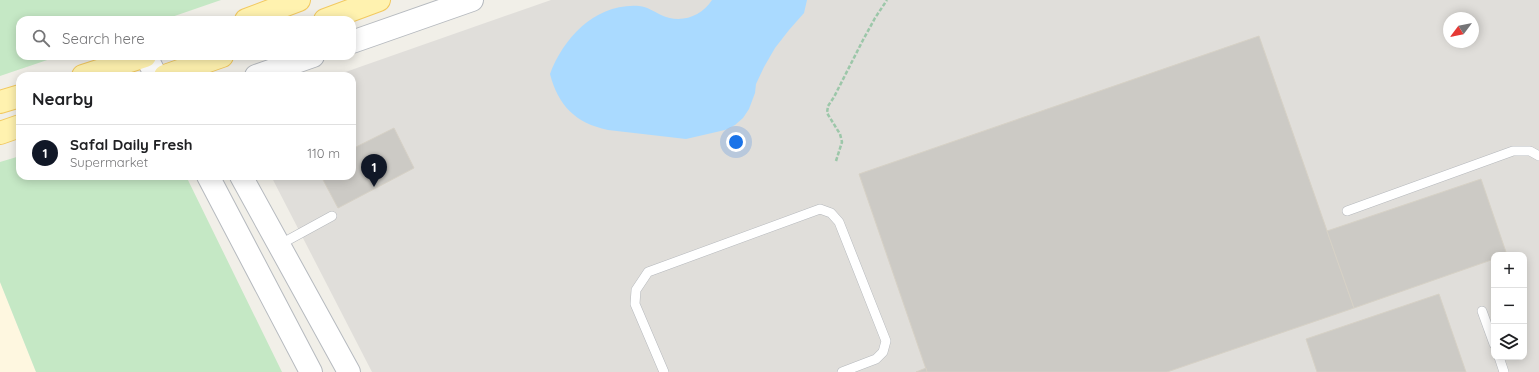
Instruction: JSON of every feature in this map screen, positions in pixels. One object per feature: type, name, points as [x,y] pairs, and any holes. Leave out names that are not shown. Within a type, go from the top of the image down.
[{"type":"main road","points":[[257,16],[299,0]]},
{"type":"main road","points":[[336,16],[379,0]]},
{"type":"main road","points":[[96,72],[133,60]]},
{"type":"main road","points":[[178,69],[208,60]]},
{"type":"main road","points":[[0,102],[16,97]]},
{"type":"main road","points":[[0,133],[16,127]]},
{"type":"street","points":[[356,41],[472,0]]},
{"type":"street","points":[[148,60],[154,72]]},
{"type":"street","points":[[267,72],[302,60]]},
{"type":"street","points":[[210,180],[311,372]]},
{"type":"street","points":[[243,180],[349,372]]},
{"type":"street","points":[[252,261],[279,245]]},
{"type":"lane","points":[[1347,211],[1513,151],[1530,151],[1539,156]]},
{"type":"lane","points":[[664,372],[635,304],[636,290],[648,272],[820,209],[831,212],[839,222],[886,341],[883,352],[876,359],[842,372]]},
{"type":"lane","points":[[279,245],[332,216]]},
{"type":"lane","points":[[1482,311],[1491,336]]},
{"type":"lane","points":[[1500,360],[1504,372]]},
{"type":"path","points":[[836,161],[842,142],[840,134],[827,113],[828,106],[875,18],[887,0]]},
{"type":"shaded area","points":[[551,0],[1539,0],[1539,372],[372,372],[273,180],[356,180],[356,72],[345,72]]},
{"type":"shaded area","points":[[0,282],[36,372],[0,372]]},
{"type":"green space","points":[[0,0],[221,0],[175,16],[16,16],[16,60],[47,60],[0,76]]},
{"type":"green space","points":[[16,157],[16,180],[188,180],[282,372],[36,372],[0,282],[0,162]]},
{"type":"water","points":[[712,0],[807,0],[804,13],[775,48],[764,67],[756,84],[755,93],[749,109],[743,118],[735,125],[725,130],[686,139],[608,130],[586,123],[570,111],[563,103],[553,85],[550,74],[556,60],[573,35],[596,16],[609,10],[639,6],[648,8],[668,18],[683,19],[696,15]]},
{"type":"building","points":[[1259,36],[1354,308],[1167,372],[927,372],[859,174]]},
{"type":"building","points":[[394,128],[414,168],[338,208],[323,180],[356,180],[356,147]]},
{"type":"building","points":[[1481,179],[1506,252],[1491,252],[1491,260],[1354,308],[1327,231]]},
{"type":"building","points":[[1439,294],[1466,372],[1317,372],[1306,339]]},
{"type":"building","points":[[926,368],[927,372],[916,372]]},
{"type":"place","name":"Safal Daily Fresh","points":[[374,187]]}]
